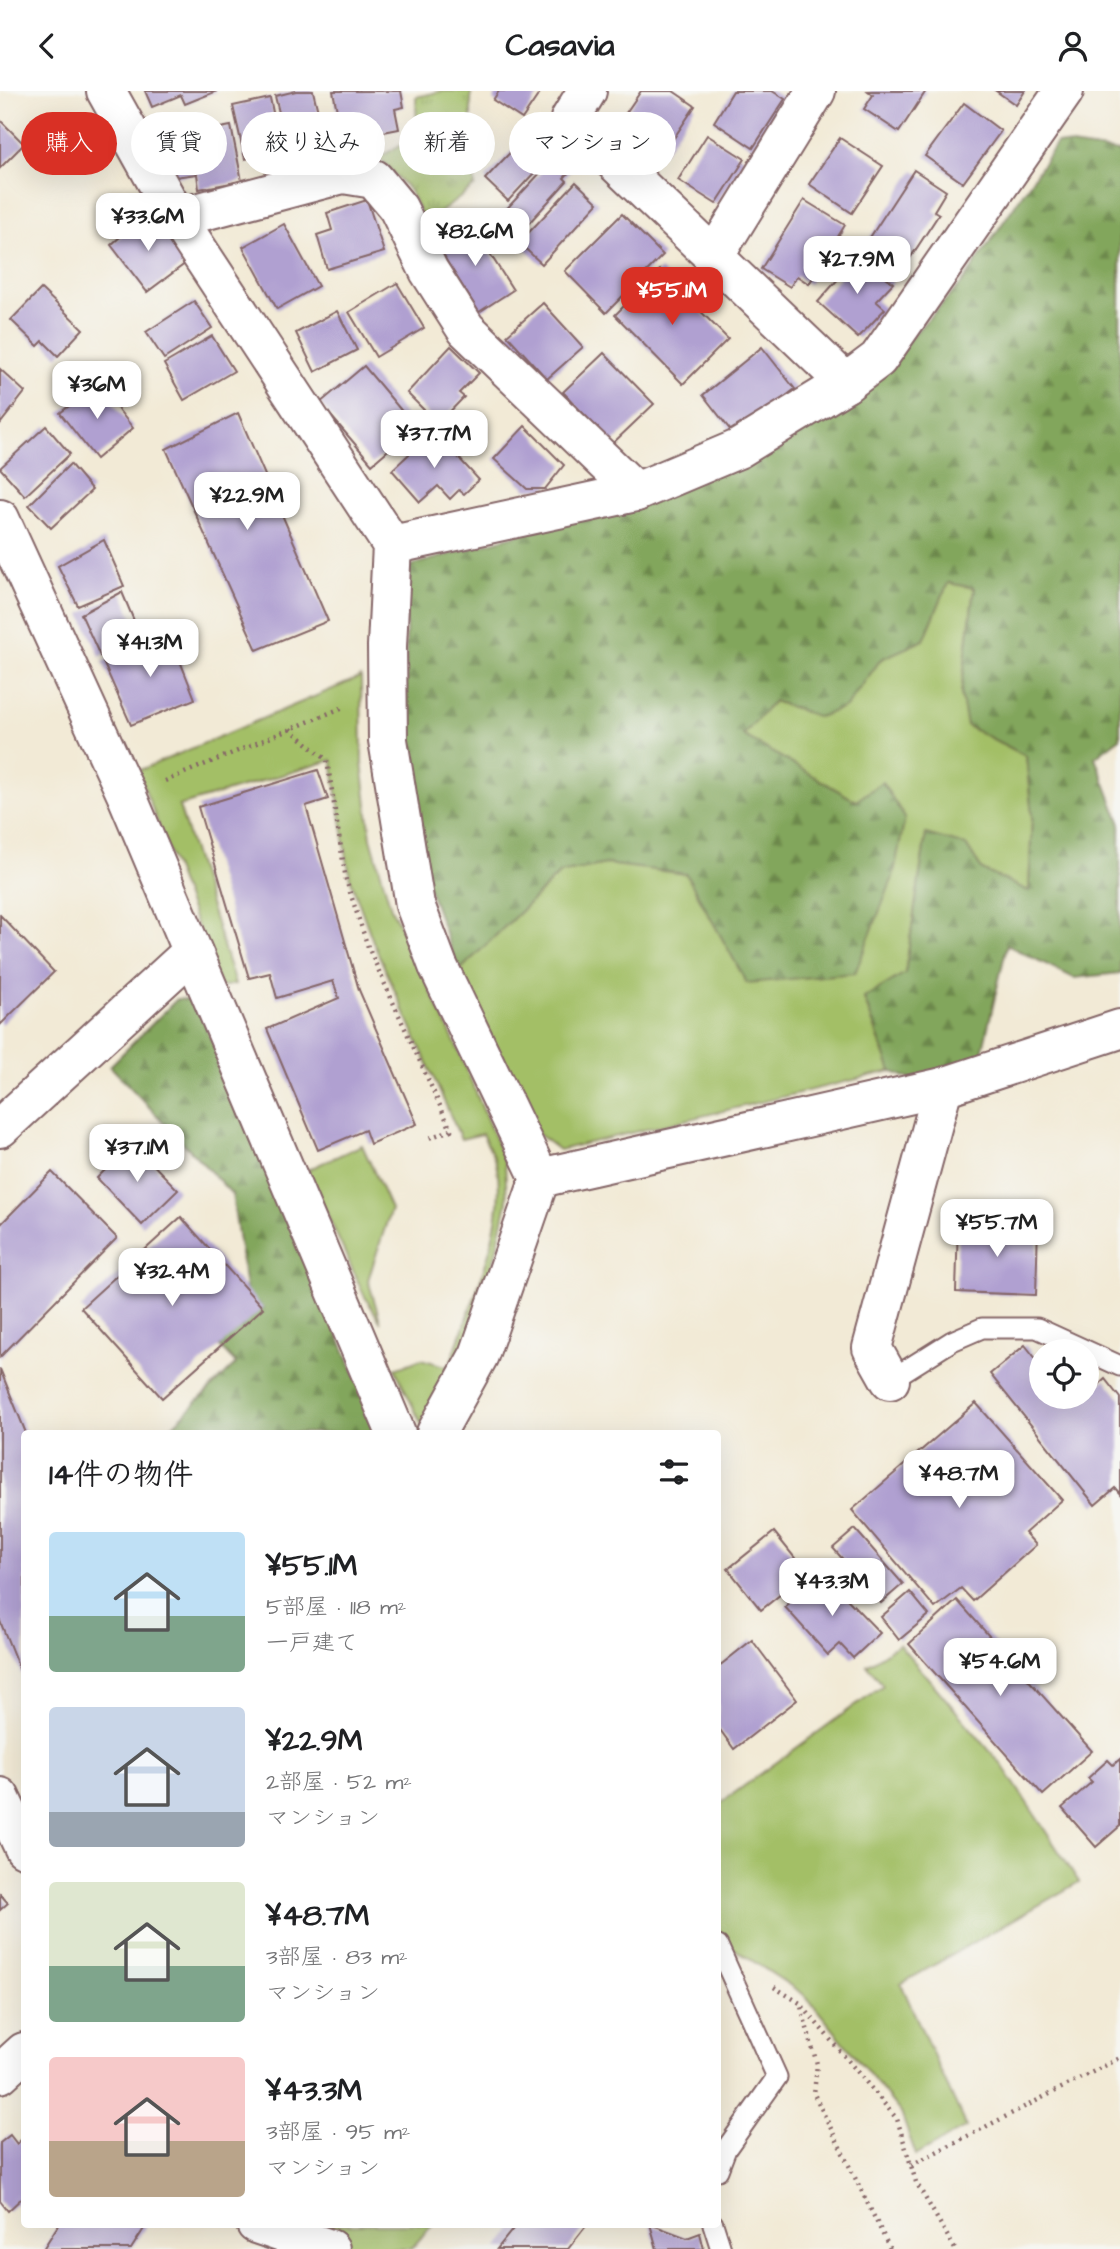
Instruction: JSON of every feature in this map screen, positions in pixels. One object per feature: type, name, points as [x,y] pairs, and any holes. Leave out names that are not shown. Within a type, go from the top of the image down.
[{"type":"street","points":[[106,91],[177,218],[392,545],[387,646],[388,740],[415,905],[438,966],[540,1178],[479,1355],[438,1430]]},
{"type":"street","points":[[587,91],[570,119],[846,383]]},
{"type":"street","points":[[713,258],[816,91]]},
{"type":"street","points":[[392,545],[636,492],[738,449],[846,383],[878,359],[1064,91]]},
{"type":"street","points":[[177,218],[343,174],[373,179],[398,208],[429,271],[466,329],[636,492]]},
{"type":"street","points":[[0,519],[127,796],[191,953],[395,1430]]},
{"type":"street","points":[[0,1128],[191,953]]},
{"type":"street","points":[[540,1178],[943,1087],[1120,1030]]},
{"type":"street","points":[[890,1380],[872,1348],[943,1087]]},
{"type":"street","points":[[0,1797],[21,1842]]},
{"type":"street","points":[[0,2074],[21,2055]]},
{"type":"street","points":[[268,2228],[330,2249]]},
{"type":"lane","points":[[890,1380],[952,1341],[982,1328],[1037,1328],[1120,1366]]},
{"type":"lane","points":[[721,1953],[777,2077],[726,2148],[721,2162]]},
{"type":"lane","points":[[714,2228],[721,2249]]},
{"type":"path","points":[[127,796],[331,712]]},
{"type":"path","points":[[290,729],[327,760],[346,880],[368,947],[451,1130],[426,1139]]},
{"type":"path","points":[[721,1952],[800,2003],[897,2119],[916,2182],[955,2249]]},
{"type":"path","points":[[800,2003],[817,2064],[814,2094],[890,2249]]},
{"type":"path","points":[[911,2165],[1120,2058]]},
{"type":"green space","points":[[442,91],[471,91],[471,112],[416,112],[416,97]]},
{"type":"green space","points":[[1057,143],[1120,152],[1120,738],[1095,757],[1120,822],[1120,973],[1074,978],[1007,945],[982,1053],[914,1081],[891,1071],[864,998],[905,973],[926,834],[966,845],[982,870],[1029,891],[1032,816],[1026,756],[967,726],[961,694],[974,588],[948,583],[924,640],[881,659],[846,707],[819,717],[774,701],[743,735],[856,801],[882,782],[905,818],[893,877],[855,973],[747,983],[686,874],[606,864],[560,873],[459,971],[426,881],[406,800],[406,567],[607,509],[880,370],[962,283]]},
{"type":"green space","points":[[399,146],[399,175],[474,175],[475,186],[425,224],[410,191],[385,164],[385,154]]},
{"type":"green space","points":[[948,582],[974,588],[961,694],[1026,756],[1032,816],[1029,892],[982,870],[966,845],[926,835],[905,974],[864,999],[891,1071],[559,1150],[538,1134],[459,971],[560,873],[606,864],[686,873],[747,983],[856,801],[742,735],[774,701],[819,716],[846,707],[881,659],[924,639]]},
{"type":"green space","points":[[361,677],[362,763],[371,838],[391,908],[458,1049],[505,1163],[507,1202],[495,1257],[465,1353],[424,1429],[395,1369],[421,1359],[449,1367],[492,1242],[499,1191],[497,1168],[482,1134],[461,1139],[374,944],[350,878],[332,760],[179,806],[235,984],[220,987],[138,771]]},
{"type":"green space","points":[[177,999],[195,1001],[379,1430],[170,1430],[236,1364],[219,1346],[246,1289],[232,1194],[110,1066]]},
{"type":"green space","points":[[362,1145],[391,1209],[368,1280],[381,1323],[364,1295],[307,1170]]},
{"type":"green space","points":[[899,1644],[1002,1765],[1079,1882],[901,1984],[966,2127],[916,2155],[901,2113],[806,1996],[724,1942],[721,1936],[721,1803],[883,1685],[867,1665]]},
{"type":"green space","points":[[298,2228],[429,2228],[411,2249],[359,2249]]},
{"type":"building","points":[[145,91],[217,91],[185,104],[181,95],[152,107]]},
{"type":"building","points":[[296,91],[313,91],[318,112],[279,112],[275,96]]},
{"type":"building","points":[[333,91],[401,91],[404,107],[395,109],[399,129],[385,132],[385,112],[337,112]]},
{"type":"building","points":[[499,91],[541,91],[527,112],[511,112],[493,100]]},
{"type":"building","points":[[641,91],[673,91],[695,106],[676,135],[676,112],[627,112]]},
{"type":"building","points":[[733,91],[772,91],[785,99],[753,148],[714,122]]},
{"type":"building","points":[[868,91],[926,91],[899,132],[864,109],[873,95]]},
{"type":"building","points":[[996,91],[1025,91],[1016,105]]},
{"type":"building","points":[[270,98],[273,112],[241,112],[241,141],[233,106]]},
{"type":"building","points":[[964,103],[1001,131],[963,183],[925,156]]},
{"type":"building","points":[[0,120],[21,141],[21,147],[0,168]]},
{"type":"building","points":[[231,126],[242,181],[199,189],[197,175],[227,175],[227,127]]},
{"type":"building","points":[[707,135],[745,159],[716,204],[678,180]]},
{"type":"building","points":[[840,138],[883,166],[852,213],[809,184]]},
{"type":"building","points":[[509,154],[509,175],[532,175],[508,201],[485,179],[489,175],[495,175],[495,168]]},
{"type":"building","points":[[914,170],[946,191],[934,211],[939,214],[905,266],[867,242]]},
{"type":"building","points":[[538,175],[567,175],[564,178],[567,181],[519,234],[500,216]]},
{"type":"building","points":[[576,182],[598,203],[542,264],[519,243]]},
{"type":"building","points":[[367,200],[384,252],[327,269],[317,235],[332,230],[327,213]]},
{"type":"building","points":[[804,200],[845,225],[809,284],[797,276],[790,287],[761,269]]},
{"type":"building","points":[[147,213],[186,263],[147,292],[111,245]]},
{"type":"building","points":[[622,214],[663,255],[606,313],[565,271]]},
{"type":"building","points":[[284,224],[318,286],[277,309],[243,247]]},
{"type":"building","points":[[471,224],[513,290],[479,312],[437,246]]},
{"type":"building","points":[[860,254],[893,283],[876,301],[885,309],[858,338],[818,302]]},
{"type":"building","points":[[660,270],[728,339],[683,384],[615,315]]},
{"type":"building","points":[[397,283],[424,328],[376,357],[349,312]]},
{"type":"building","points":[[41,289],[83,329],[58,356],[43,341],[38,346],[11,320]]},
{"type":"building","points":[[194,301],[212,328],[164,359],[146,332]]},
{"type":"building","points":[[543,303],[583,347],[547,379],[507,335]]},
{"type":"building","points":[[337,311],[357,350],[315,372],[296,333]]},
{"type":"building","points":[[212,336],[234,371],[184,400],[164,364]]},
{"type":"building","points":[[451,346],[479,373],[459,393],[464,397],[438,424],[407,393]]},
{"type":"building","points":[[762,347],[795,389],[735,436],[703,395]]},
{"type":"building","points":[[604,353],[654,404],[612,444],[563,392]]},
{"type":"building","points":[[364,366],[415,427],[372,464],[320,403]]},
{"type":"building","points":[[0,369],[25,392],[0,424]]},
{"type":"building","points":[[98,384],[133,428],[96,459],[60,413]]},
{"type":"building","points":[[238,413],[328,621],[257,650],[166,449]]},
{"type":"building","points":[[46,426],[70,454],[25,496],[0,468]]},
{"type":"building","points":[[525,426],[564,465],[545,489],[527,489],[494,459]]},
{"type":"building","points":[[434,431],[479,480],[464,494],[459,490],[450,499],[438,486],[420,502],[392,470]]},
{"type":"building","points":[[70,464],[92,490],[51,528],[29,505]]},
{"type":"building","points":[[104,540],[124,586],[78,606],[58,566]]},
{"type":"building","points":[[122,592],[140,635],[100,656],[81,614]]},
{"type":"building","points":[[169,633],[195,699],[131,725],[103,662]]},
{"type":"building","points":[[318,770],[328,799],[306,806],[359,990],[417,1124],[370,1144],[365,1130],[318,1150],[267,1029],[339,998],[333,981],[277,998],[270,973],[249,978],[198,807]]},
{"type":"building","points":[[0,915],[54,972],[0,1025]]},
{"type":"building","points":[[132,1143],[178,1190],[142,1225],[97,1178]]},
{"type":"building","points":[[52,1172],[117,1238],[0,1357],[0,1225]]},
{"type":"building","points":[[181,1217],[263,1308],[162,1398],[81,1308]]},
{"type":"building","points":[[958,1222],[1038,1225],[1036,1295],[956,1292]]},
{"type":"building","points":[[1025,1345],[1029,1350],[1029,1409],[1099,1409],[1099,1384],[1105,1379],[1120,1398],[1120,1494],[1115,1488],[1095,1505],[990,1374]]},
{"type":"building","points":[[0,1369],[25,1430],[21,1430],[21,1674],[0,1621]]},
{"type":"building","points":[[976,1403],[1062,1500],[1025,1533],[1036,1545],[973,1601],[961,1588],[935,1608],[852,1510]]},
{"type":"building","points":[[855,1529],[903,1584],[881,1603],[833,1548]]},
{"type":"building","points":[[774,1532],[807,1573],[761,1610],[728,1569]]},
{"type":"building","points":[[822,1573],[880,1633],[853,1658],[840,1644],[828,1655],[785,1607]]},
{"type":"building","points":[[910,1592],[929,1615],[899,1640],[881,1617]]},
{"type":"building","points":[[957,1600],[1092,1751],[1043,1795],[909,1644]]},
{"type":"building","points":[[752,1640],[797,1700],[734,1749],[721,1731],[721,1665]]},
{"type":"building","points":[[1120,1759],[1120,1826],[1096,1847],[1062,1808],[1092,1782],[1088,1778],[1108,1760],[1113,1765]]},
{"type":"building","points":[[0,1894],[8,1903],[0,1910]]},
{"type":"building","points":[[10,2135],[17,2144],[21,2140],[21,2199],[8,2211],[0,2201],[0,2143]]},
{"type":"building","points":[[56,2228],[144,2228],[131,2249],[43,2249]]},
{"type":"building","points":[[514,2228],[584,2228],[568,2249],[497,2249]]},
{"type":"building","points":[[651,2228],[661,2228],[687,2238],[700,2233],[704,2249],[657,2249]]}]
